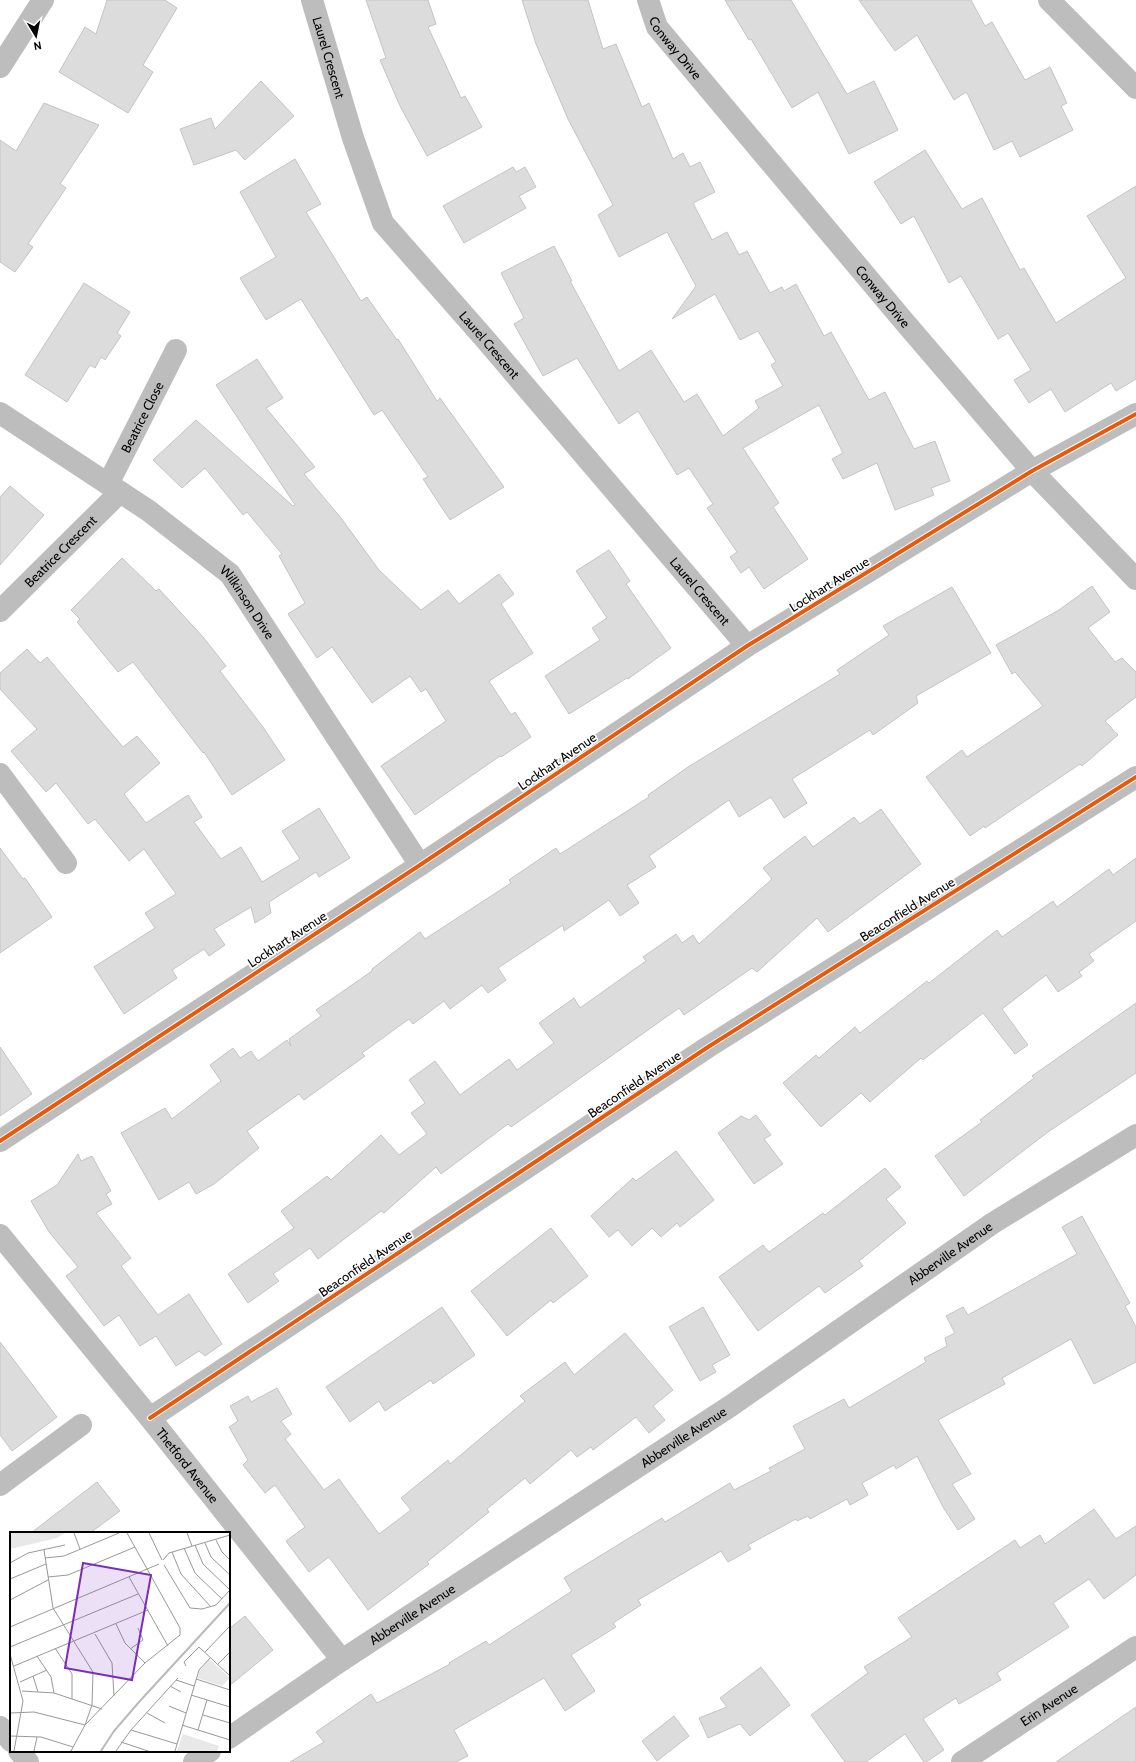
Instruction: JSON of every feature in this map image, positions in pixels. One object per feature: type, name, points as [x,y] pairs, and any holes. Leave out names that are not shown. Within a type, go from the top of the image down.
[{"type":"street","points":[[0,67],[43,0]]},
{"type":"street","name":"Laurel Crescent","points":[[312,0],[353,138],[383,223],[747,646]]},
{"type":"street","name":"Conway Drive","points":[[648,0],[657,27],[902,319],[1032,471],[1136,579]]},
{"type":"street","points":[[1049,0],[1136,88]]},
{"type":"street","name":"Beatrice Close","points":[[114,488],[176,350]]},
{"type":"street","name":"Wilkinson Drive","points":[[0,413],[149,511],[230,574],[265,625],[420,865]]},
{"type":"street","name":"Lockhart Avenue","points":[[0,1140],[420,865],[747,646],[1032,471],[1136,414]]},
{"type":"street","name":"Beatrice Crescent","points":[[0,611],[114,488]]},
{"type":"street","points":[[0,774],[66,863]]},
{"type":"street","name":"Beaconfield Avenue","points":[[150,1418],[708,1047],[1136,777]]},
{"type":"street","name":"Abberville Avenue","points":[[230,1737],[342,1660],[732,1405],[993,1223],[1136,1135]]},
{"type":"street","name":"Thetford Avenue","points":[[0,1235],[150,1418],[342,1660]]},
{"type":"street","points":[[0,1485],[81,1425]]},
{"type":"street","name":"Erin Avenue","points":[[962,1762],[1136,1647]]},
{"type":"street","points":[[0,1727],[10,1740]]},
{"type":"street","points":[[20,1752],[28,1762]]},
{"type":"street","points":[[194,1762],[209,1752]]},
{"type":"building","points":[[107,0],[165,0],[177,8],[143,65],[153,72],[128,113],[59,72],[85,27],[96,34]]},
{"type":"building","points":[[366,0],[428,0],[436,24],[428,27],[461,98],[465,96],[482,127],[427,156],[400,106],[380,60],[386,58]]},
{"type":"building","points":[[522,0],[588,0],[603,49],[616,44],[642,107],[649,103],[673,159],[683,153],[690,167],[700,162],[715,192],[693,203],[712,240],[727,232],[739,255],[747,251],[770,293],[782,287],[784,291],[796,284],[824,336],[831,332],[869,400],[885,392],[914,449],[935,441],[950,481],[931,488],[934,495],[895,510],[877,463],[843,479],[832,459],[843,453],[819,405],[743,448],[779,503],[773,507],[808,559],[764,589],[749,567],[741,573],[730,557],[737,552],[707,508],[713,504],[689,468],[677,475],[638,411],[619,424],[577,358],[543,376],[514,324],[524,318],[501,273],[554,246],[572,281],[570,281],[619,371],[651,350],[684,402],[697,394],[723,436],[759,408],[755,401],[783,386],[771,365],[776,362],[758,331],[740,340],[715,294],[672,319],[696,286],[667,232],[619,257],[598,215],[613,205],[568,119],[536,44]]},
{"type":"building","points":[[725,0],[791,0],[847,94],[874,81],[898,130],[849,154],[818,92],[792,108],[751,39],[749,40]]},
{"type":"building","points":[[859,0],[971,0],[985,26],[992,22],[1025,80],[1050,67],[1067,103],[1061,106],[1073,130],[1020,157],[1012,141],[994,150],[966,92],[954,100],[917,35],[895,51]]},
{"type":"building","points":[[261,81],[294,116],[245,160],[236,150],[194,165],[180,129],[211,118],[215,129]]},
{"type":"building","points":[[44,103],[99,125],[60,184],[66,188],[28,244],[33,247],[15,272],[0,262],[0,140],[16,151]]},
{"type":"building","points":[[925,150],[962,209],[982,198],[1020,270],[1024,268],[1056,323],[1126,278],[1087,216],[1136,186],[1136,379],[1116,391],[1111,383],[1065,412],[1051,389],[1029,403],[1014,380],[1031,370],[1008,333],[998,339],[961,276],[949,283],[914,216],[901,224],[874,182]]},
{"type":"building","points":[[295,159],[321,204],[306,212],[361,301],[367,297],[397,340],[398,339],[437,401],[440,398],[504,487],[450,520],[423,479],[428,477],[382,410],[374,415],[301,299],[266,320],[240,278],[276,257],[240,192]]},
{"type":"building","points":[[513,167],[516,172],[525,167],[536,187],[519,196],[526,208],[464,243],[443,206]]},
{"type":"building","points":[[84,283],[130,312],[117,333],[121,336],[105,360],[101,357],[95,368],[90,365],[67,402],[25,375]]},
{"type":"building","points":[[257,359],[283,398],[266,408],[315,467],[304,474],[341,518],[379,570],[421,610],[448,590],[459,604],[499,574],[514,594],[501,604],[533,653],[489,681],[511,715],[515,712],[531,737],[501,757],[500,756],[415,815],[381,766],[446,721],[426,689],[421,692],[410,676],[372,703],[332,647],[317,658],[288,614],[305,603],[279,556],[282,554],[247,512],[243,515],[205,468],[182,488],[153,460],[196,420],[293,506],[295,505],[216,385]]},
{"type":"building","points":[[10,486],[44,515],[0,565],[0,497]]},
{"type":"building","points":[[609,550],[630,581],[626,584],[671,648],[628,679],[627,678],[569,714],[545,676],[600,640],[592,628],[607,618],[576,571]]},
{"type":"building","points":[[122,558],[156,591],[159,589],[203,637],[226,666],[220,671],[263,727],[285,760],[232,795],[204,752],[203,753],[133,662],[118,672],[77,622],[80,619],[71,610]]},
{"type":"building","points":[[1092,586],[1110,612],[1088,628],[1115,662],[1122,658],[1136,672],[1136,697],[1105,721],[1118,735],[1082,766],[1080,764],[985,828],[984,826],[970,836],[926,777],[962,750],[967,757],[1043,706],[1015,672],[1012,674],[996,645],[1059,610]]},
{"type":"building","points":[[952,587],[991,653],[916,696],[918,703],[873,735],[870,730],[792,779],[807,803],[784,818],[771,797],[739,817],[729,800],[649,856],[656,867],[627,885],[639,903],[620,916],[609,900],[564,931],[563,925],[498,968],[506,980],[488,993],[482,985],[450,1009],[444,1001],[413,1024],[409,1019],[362,1053],[365,1056],[304,1100],[299,1094],[247,1131],[259,1148],[214,1184],[196,1194],[189,1182],[159,1200],[121,1133],[165,1108],[172,1119],[221,1081],[210,1065],[233,1048],[240,1058],[251,1051],[258,1061],[287,1040],[291,1046],[289,1039],[321,1016],[316,1010],[372,971],[372,969],[420,932],[425,939],[511,883],[509,880],[556,848],[560,854],[649,797],[648,795],[688,767],[840,674],[837,670],[889,635],[883,626]]},
{"type":"building","points":[[27,649],[40,663],[47,657],[123,747],[137,736],[160,763],[124,794],[146,823],[188,795],[202,817],[194,822],[221,859],[241,847],[262,882],[300,859],[282,831],[319,808],[350,858],[319,877],[316,872],[269,902],[271,913],[255,923],[251,907],[214,929],[225,945],[209,956],[204,949],[172,970],[177,978],[124,1014],[94,967],[155,928],[145,913],[176,894],[144,849],[129,861],[95,819],[88,824],[56,783],[46,792],[11,751],[37,729],[0,689],[0,673]]},
{"type":"building","points":[[881,809],[921,864],[828,932],[817,918],[757,972],[752,968],[684,1015],[679,1008],[511,1127],[508,1124],[441,1174],[436,1167],[384,1213],[381,1211],[318,1259],[310,1248],[273,1274],[279,1281],[248,1303],[228,1274],[294,1228],[281,1211],[327,1176],[331,1180],[381,1135],[399,1155],[427,1134],[411,1113],[425,1103],[409,1080],[435,1061],[460,1095],[509,1059],[517,1070],[554,1043],[539,1023],[574,998],[580,1008],[646,961],[643,957],[676,934],[682,943],[693,935],[699,944],[772,879],[763,868],[805,836],[813,847],[854,817],[860,824]]},
{"type":"building","points":[[0,848],[23,879],[25,878],[52,917],[0,953]]},
{"type":"building","points":[[1136,858],[1136,921],[1089,954],[1094,961],[1079,972],[1082,976],[1058,992],[1046,975],[1002,1009],[1028,1045],[1015,1054],[983,1013],[923,1060],[921,1058],[870,1102],[861,1093],[821,1127],[783,1083],[816,1055],[819,1058],[855,1027],[860,1033],[927,981],[929,983],[997,930],[1002,937],[1053,901],[1057,907],[1109,869],[1113,875]]},
{"type":"building","points":[[1136,1003],[1136,1073],[1048,1132],[964,1196],[935,1156],[982,1122],[980,1120],[1034,1078],[1032,1076]]},
{"type":"building","points":[[0,1047],[32,1094],[0,1116]]},
{"type":"building","points":[[756,1115],[771,1135],[764,1139],[783,1164],[754,1184],[718,1133],[741,1116],[749,1120]]},
{"type":"building","points":[[676,1151],[714,1200],[680,1227],[677,1223],[661,1237],[652,1228],[632,1246],[618,1230],[609,1237],[591,1216],[633,1178],[636,1181]]},
{"type":"building","points":[[78,1154],[81,1161],[92,1156],[111,1191],[106,1194],[112,1204],[96,1213],[131,1258],[121,1266],[158,1315],[189,1294],[222,1344],[205,1356],[199,1351],[176,1366],[156,1336],[140,1346],[119,1315],[104,1326],[66,1276],[78,1267],[49,1232],[31,1201],[57,1185]]},
{"type":"building","points":[[885,1168],[901,1187],[886,1199],[906,1223],[859,1261],[863,1266],[825,1293],[819,1286],[758,1331],[719,1277],[763,1245],[769,1252],[823,1213],[825,1215]]},
{"type":"building","points":[[1082,1216],[1130,1303],[1125,1306],[1136,1327],[1136,1362],[1094,1384],[1071,1339],[1002,1378],[1005,1384],[938,1420],[971,1474],[952,1484],[975,1519],[958,1530],[943,1507],[917,1456],[896,1469],[894,1465],[862,1483],[868,1495],[850,1505],[847,1499],[810,1519],[808,1516],[797,1521],[796,1519],[748,1545],[751,1549],[728,1562],[721,1551],[638,1600],[641,1605],[613,1623],[616,1627],[571,1655],[595,1691],[565,1711],[544,1678],[454,1730],[468,1756],[456,1762],[290,1762],[324,1742],[316,1732],[371,1694],[377,1703],[450,1664],[449,1663],[486,1641],[489,1645],[572,1591],[564,1578],[662,1518],[665,1522],[730,1483],[734,1490],[771,1471],[769,1468],[805,1449],[793,1426],[844,1399],[849,1408],[926,1362],[924,1358],[947,1346],[945,1338],[955,1333],[946,1316],[963,1307],[968,1315],[1077,1254],[1062,1227]]},
{"type":"building","points":[[551,1228],[588,1276],[553,1303],[551,1300],[507,1336],[471,1291]]},
{"type":"building","points":[[442,1307],[475,1355],[433,1384],[431,1380],[385,1411],[379,1401],[350,1422],[326,1387]]},
{"type":"building","points":[[703,1307],[730,1355],[712,1365],[716,1372],[700,1381],[669,1327]]},
{"type":"building","points":[[625,1333],[673,1390],[653,1406],[665,1420],[649,1433],[636,1417],[593,1450],[591,1447],[577,1457],[571,1450],[530,1484],[525,1478],[487,1509],[489,1512],[427,1562],[429,1564],[368,1610],[329,1557],[309,1572],[286,1541],[305,1527],[275,1485],[265,1493],[243,1465],[248,1460],[229,1427],[238,1421],[230,1406],[248,1396],[251,1402],[277,1388],[292,1414],[281,1421],[291,1434],[285,1439],[324,1490],[339,1479],[379,1534],[411,1510],[401,1498],[448,1460],[450,1464],[525,1401],[520,1396],[565,1362],[574,1375]]},
{"type":"building","points":[[0,1342],[57,1417],[12,1451],[0,1435]]},
{"type":"building","points":[[97,1482],[120,1511],[91,1532],[32,1532]]},
{"type":"building","points":[[1094,1509],[1116,1539],[1136,1526],[1136,1575],[1104,1599],[1089,1579],[1053,1603],[1069,1627],[997,1673],[1001,1680],[959,1704],[956,1698],[923,1719],[944,1750],[926,1762],[924,1762],[905,1734],[866,1762],[845,1762],[811,1715],[868,1673],[864,1667],[912,1637],[898,1618],[1015,1540],[1020,1548],[1040,1535],[1045,1544]]},
{"type":"building","points":[[245,1616],[273,1650],[230,1685],[230,1628]]},
{"type":"building","points":[[761,1667],[790,1705],[750,1736],[740,1724],[708,1738],[699,1718],[727,1707],[720,1698]]},
{"type":"building","points":[[1136,1707],[1136,1762],[1056,1762]]},
{"type":"building","points":[[674,1716],[689,1736],[657,1761],[642,1741]]},
{"type":"cycle path","points":[[0,1141],[420,865],[747,646],[1032,471],[1136,414]]},
{"type":"cycle path","points":[[150,1418],[708,1047],[1136,777]]}]
